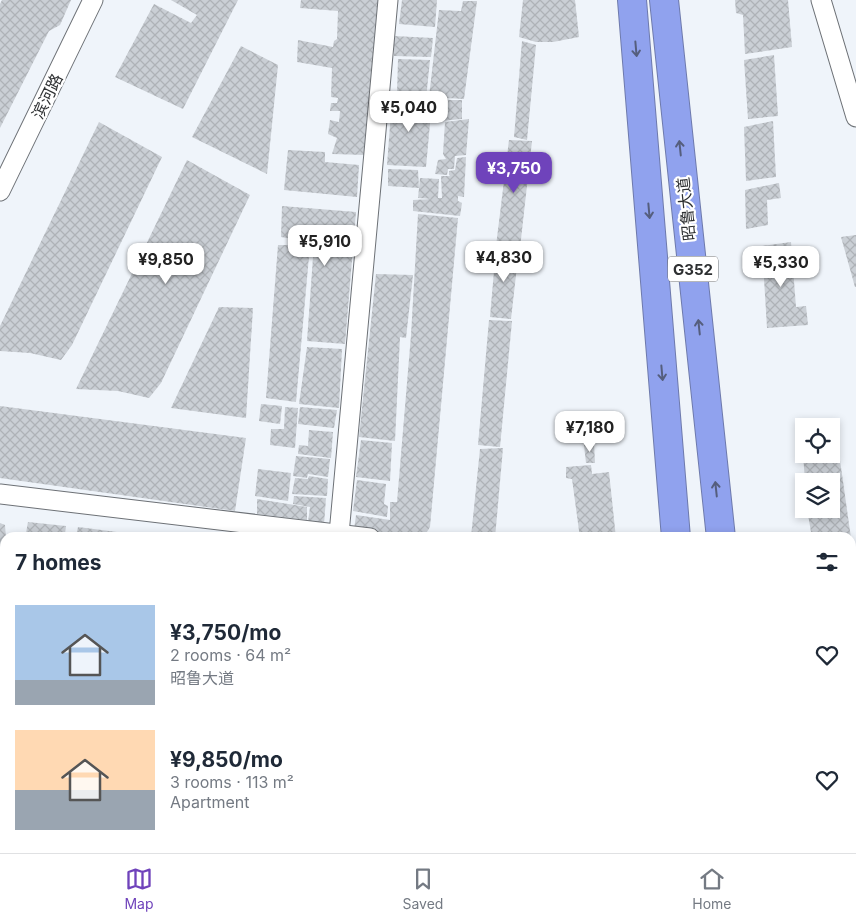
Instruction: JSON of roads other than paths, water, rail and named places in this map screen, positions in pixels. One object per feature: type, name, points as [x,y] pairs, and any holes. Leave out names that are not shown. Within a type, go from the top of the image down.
[{"type":"highway","name":"G352","points":[[632,0],[676,532]]},
{"type":"highway","name":"昭鲁大道","points":[[664,0],[720,532]]},
{"type":"street","name":"滨河路","points":[[0,191],[93,0]]},
{"type":"street","points":[[339,532],[388,0]]},
{"type":"street","points":[[821,0],[856,117]]},
{"type":"street","points":[[0,494],[322,532]]}]
